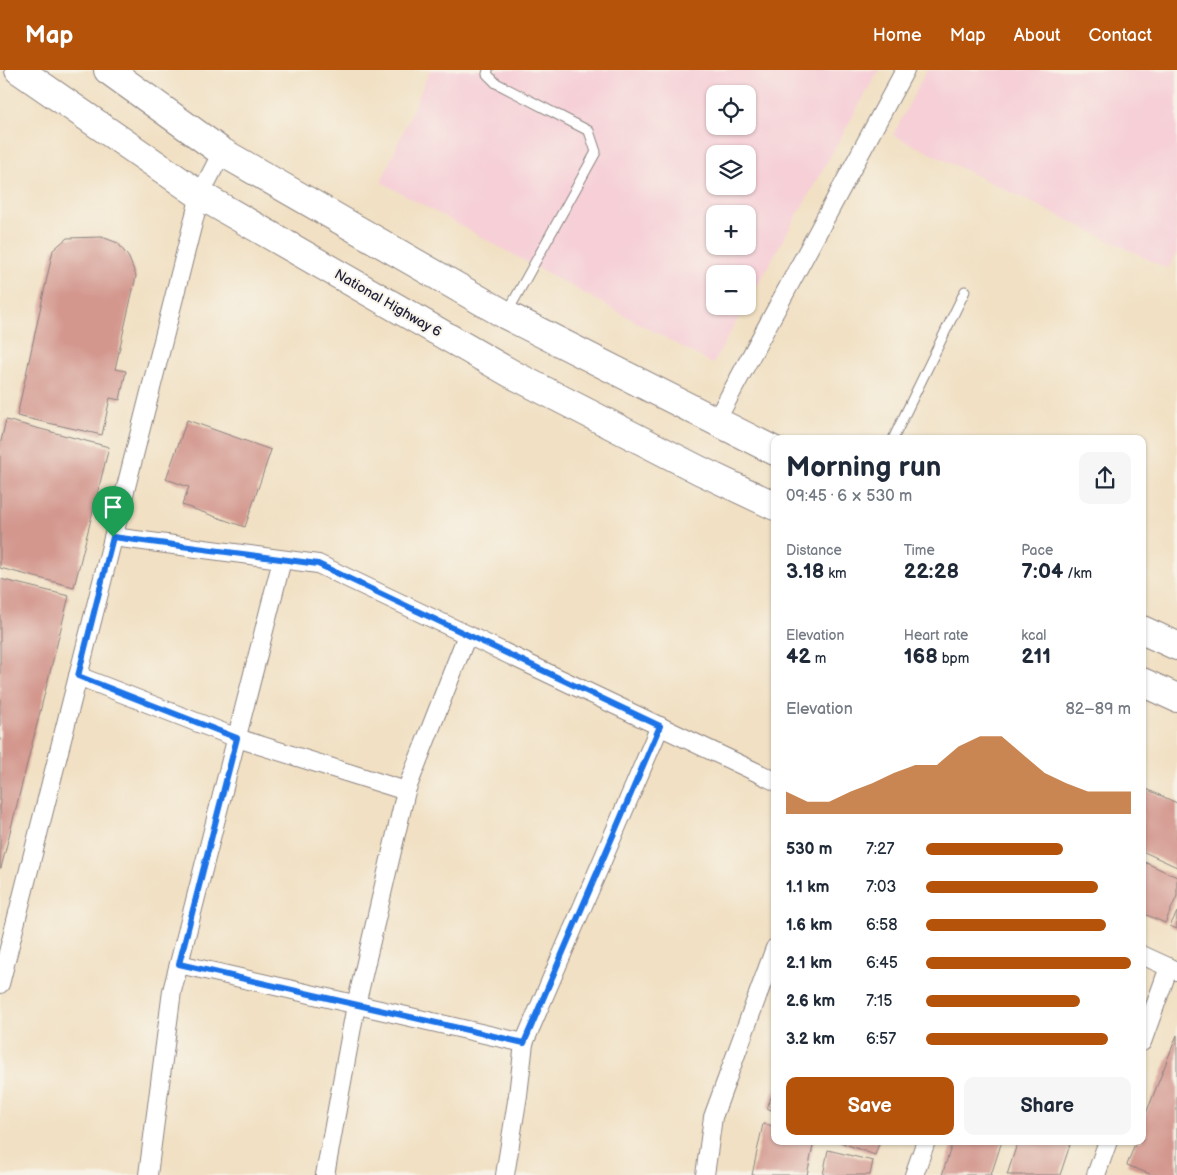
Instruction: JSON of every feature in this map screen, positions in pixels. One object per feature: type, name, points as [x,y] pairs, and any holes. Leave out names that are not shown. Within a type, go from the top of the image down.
[{"type":"highway","name":"National Highway 6","points":[[19,70],[200,194],[512,374],[699,470],[771,504]]},
{"type":"highway","points":[[108,70],[222,152],[506,315],[771,449]]},
{"type":"highway","points":[[1146,632],[1177,646]]},
{"type":"highway","points":[[1146,684],[1177,698]]},
{"type":"street","points":[[716,421],[905,70]]},
{"type":"street","points":[[0,984],[200,194],[222,152]]},
{"type":"street","points":[[113,537],[318,564],[771,779]]},
{"type":"street","points":[[148,1175],[172,991],[282,560]]},
{"type":"street","points":[[325,1175],[356,1005],[406,791],[467,635]]},
{"type":"street","points":[[78,676],[237,738],[406,791]]},
{"type":"street","points":[[505,1175],[524,1043],[660,726]]},
{"type":"street","points":[[1146,957],[1173,969],[1146,1033]]},
{"type":"street","points":[[705,1175],[713,1117],[771,959]]},
{"type":"street","points":[[179,964],[524,1043]]},
{"type":"street","points":[[914,1175],[925,1145]]},
{"type":"street","points":[[1096,1175],[1107,1145]]},
{"type":"lane","points":[[488,70],[487,74],[496,83],[589,131],[596,152],[506,315]]},
{"type":"lane","points":[[895,435],[965,290]]},
{"type":"shaded area","points":[[430,70],[879,70],[756,288],[756,265],[706,265],[706,315],[740,315],[713,364],[381,182]]},
{"type":"shaded area","points":[[927,70],[1177,70],[1177,252],[1168,269],[893,135]]},
{"type":"building","points":[[102,237],[118,243],[129,258],[136,276],[115,369],[126,371],[120,400],[110,398],[102,435],[17,416],[53,250],[67,238]]},
{"type":"building","points":[[6,420],[109,447],[74,587],[0,568],[0,445]]},
{"type":"building","points":[[187,420],[271,450],[245,527],[182,505],[189,487],[166,479]]},
{"type":"building","points":[[0,579],[69,596],[1,868],[0,868]]},
{"type":"building","points":[[1146,789],[1177,803],[1177,867],[1146,853]]},
{"type":"building","points":[[1146,863],[1177,877],[1177,896],[1165,923],[1146,915]]},
{"type":"building","points":[[1177,912],[1177,929],[1170,926]]},
{"type":"building","points":[[1177,1035],[1177,1175],[1152,1175],[1127,1165],[1134,1145],[1146,1145],[1146,1114]]},
{"type":"building","points":[[771,1098],[771,1110],[767,1108]]},
{"type":"building","points":[[763,1124],[771,1125],[771,1145],[813,1145],[807,1175],[752,1175]]},
{"type":"building","points":[[848,1145],[879,1145],[875,1155]]},
{"type":"building","points":[[952,1145],[1001,1145],[991,1175],[942,1175]]},
{"type":"building","points":[[1017,1145],[1070,1145],[1060,1175],[1007,1175]]},
{"type":"building","points":[[828,1150],[873,1161],[870,1175],[823,1175]]},
{"type":"route","points":[[113,537],[318,564],[660,726],[524,1043],[179,964],[237,738],[78,676],[113,537]]}]
